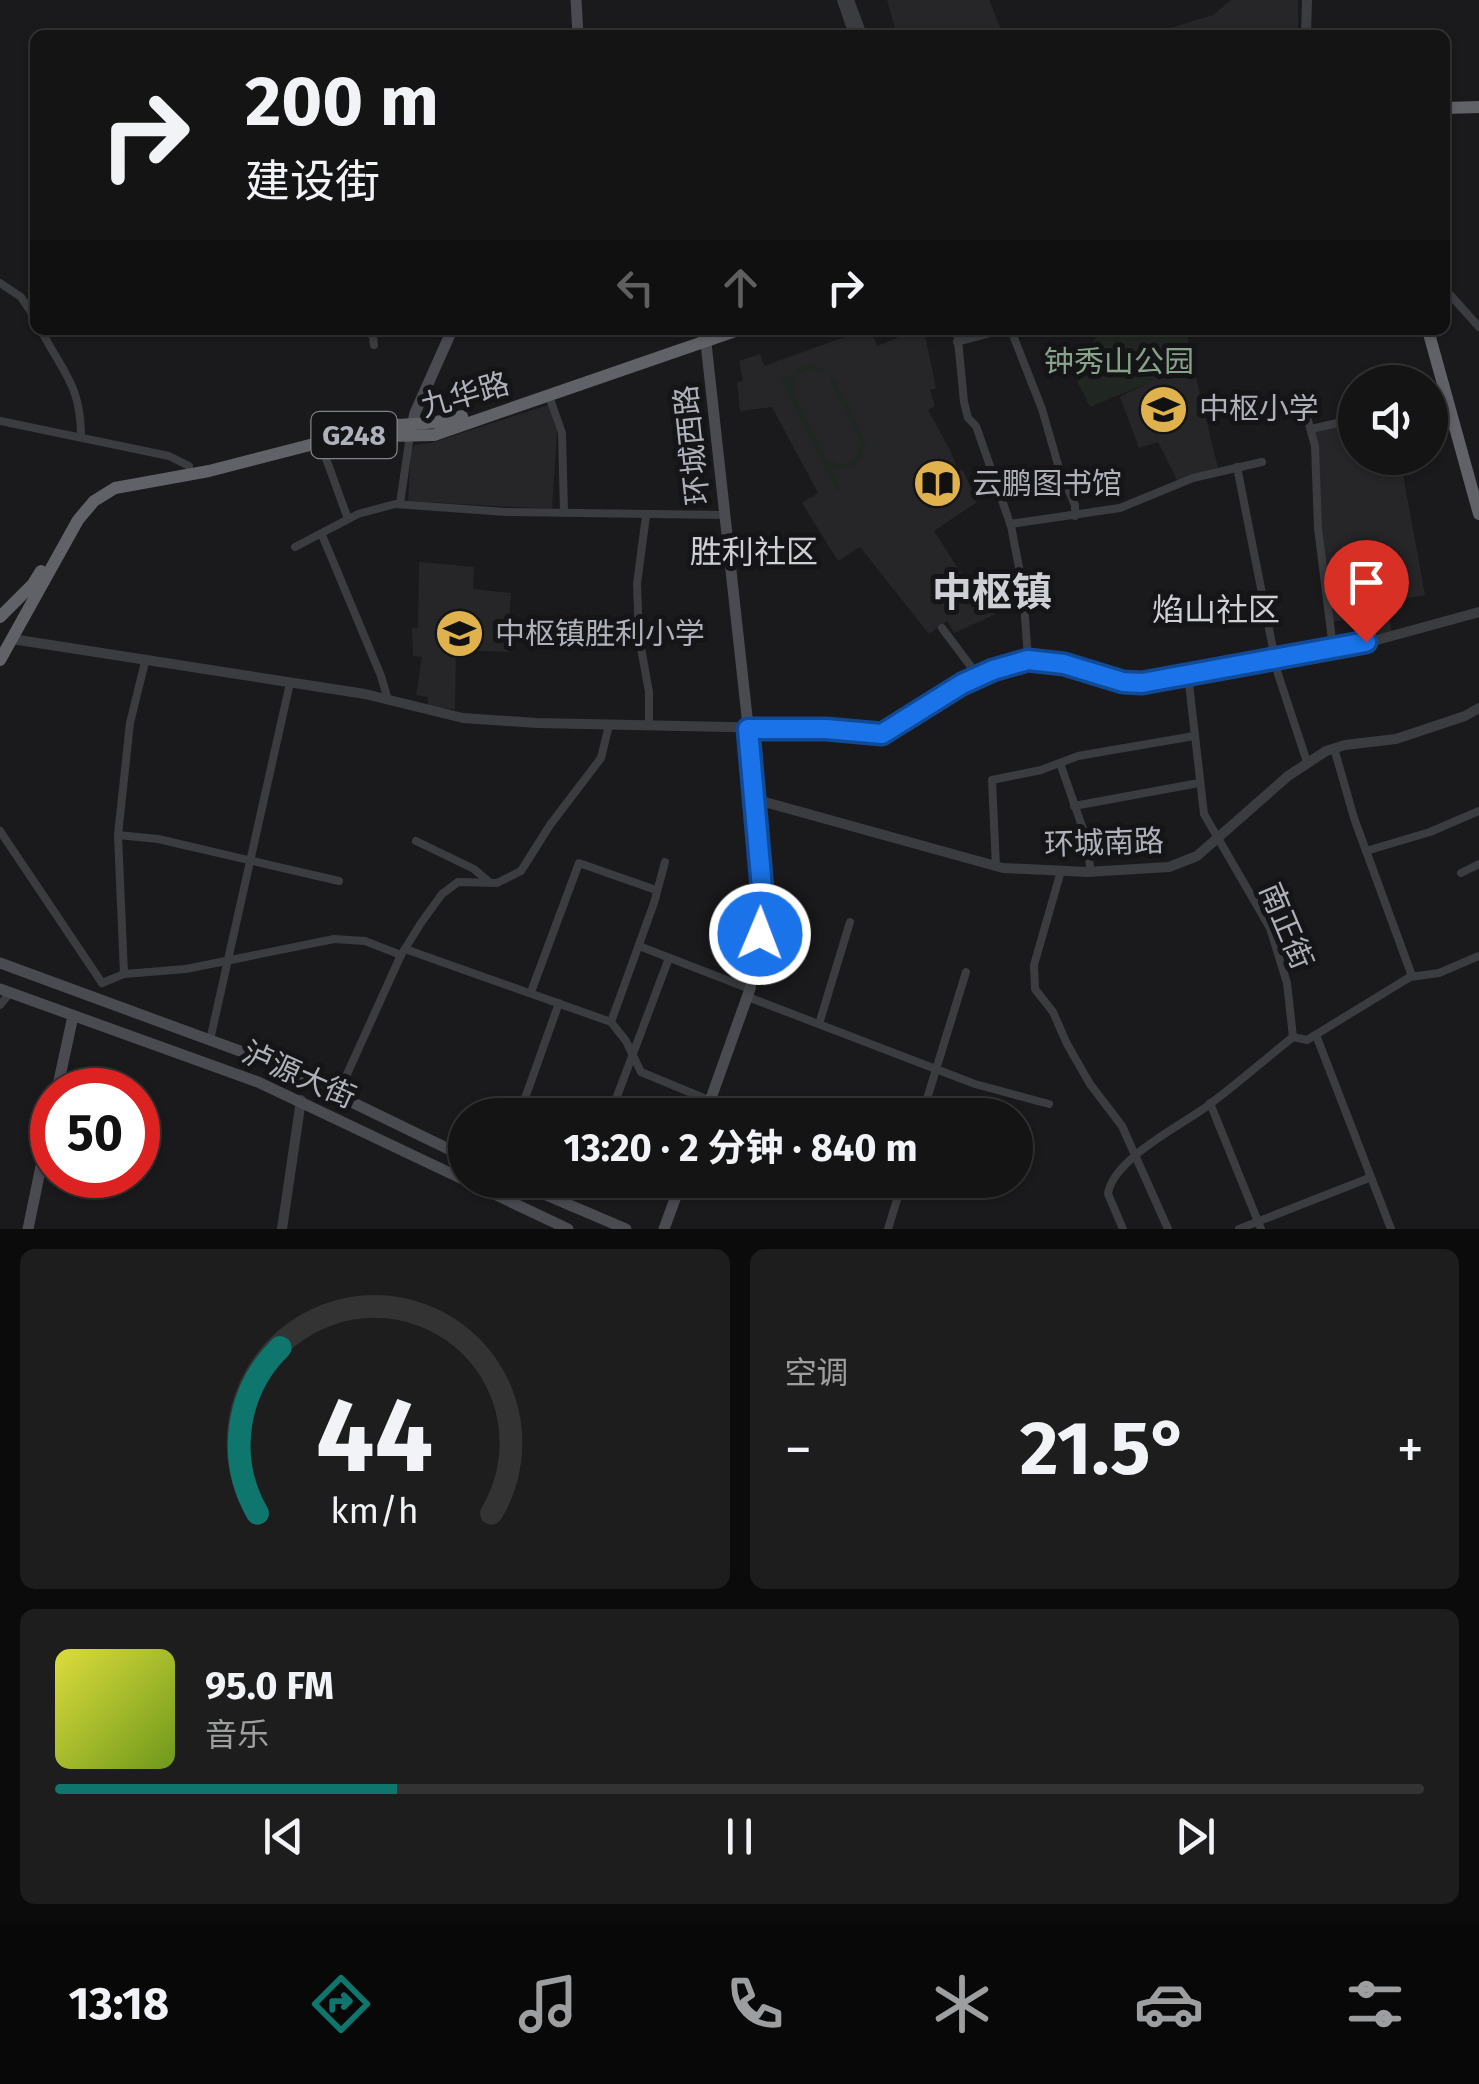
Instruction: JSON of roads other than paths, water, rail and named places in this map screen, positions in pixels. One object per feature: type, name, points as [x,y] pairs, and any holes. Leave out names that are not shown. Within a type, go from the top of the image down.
[{"type":"highway","points":[[1450,108],[1478,106]]},
{"type":"highway","points":[[1450,114],[1478,106]]},
{"type":"highway","name":"九华路","points":[[0,660],[78,520],[108,492],[320,442],[448,421],[705,335]]},
{"type":"highway","name":"九华路","points":[[2,611],[34,584],[71,516],[96,490],[132,476],[369,424],[434,434],[549,396],[705,335]]},
{"type":"highway","points":[[1430,335],[1439,365]]},
{"type":"highway","points":[[1448,396],[1479,514]]},
{"type":"highway","name":"G248","points":[[2,611],[19,626]]},
{"type":"main road","points":[[576,0],[578,30]]},
{"type":"main road","points":[[411,429],[450,335]]},
{"type":"main road","name":"环城西路","points":[[708,335],[762,910],[749,993],[711,1098]]},
{"type":"main road","name":"泸源大街","points":[[0,963],[210,1040],[338,1094],[448,1148]]},
{"type":"main road","name":"泸源大街","points":[[5,991],[216,1065],[301,1100],[568,1229]]},
{"type":"main road","points":[[62,1068],[73,1016]]},
{"type":"main road","points":[[28,1229],[34,1198]]},
{"type":"main road","points":[[553,1198],[626,1229]]},
{"type":"main road","points":[[664,1229],[675,1198]]},
{"type":"street","points":[[846,0],[856,30]]},
{"type":"street","points":[[1306,30],[1307,0]]},
{"type":"street","points":[[0,283],[30,311]]},
{"type":"street","points":[[1450,294],[1479,326]]},
{"type":"street","points":[[44,335],[76,392],[81,409],[81,437]]},
{"type":"street","points":[[373,335],[374,345]]},
{"type":"street","points":[[957,335],[966,414],[976,426],[1010,524],[1022,588],[1028,660]]},
{"type":"street","points":[[958,342],[984,335]]},
{"type":"street","points":[[1012,335],[1042,410],[1056,462],[1075,505],[1075,516]]},
{"type":"street","points":[[1301,395],[1311,429],[1322,565],[1334,648]]},
{"type":"street","points":[[549,396],[562,432],[564,512]]},
{"type":"street","points":[[0,420],[169,456],[189,466]]},
{"type":"street","points":[[1311,429],[1338,423]]},
{"type":"street","points":[[400,504],[411,429]]},
{"type":"street","points":[[320,442],[348,519]]},
{"type":"street","points":[[1010,524],[1130,504],[1193,478],[1262,462]]},
{"type":"street","points":[[1237,467],[1275,659],[1308,762]]},
{"type":"street","points":[[295,547],[367,510],[400,504],[448,510],[725,515]]},
{"type":"street","points":[[646,516],[637,584],[649,726]]},
{"type":"street","points":[[322,535],[388,700]]},
{"type":"street","points":[[19,626],[145,662],[388,700],[463,718],[882,734],[935,698],[978,676],[1028,660],[1064,664],[1133,683],[1334,648],[1479,612]]},
{"type":"street","points":[[942,628],[978,676]]},
{"type":"street","points":[[124,974],[118,835],[130,723],[145,662]]},
{"type":"street","name":"南正街","points":[[1188,675],[1204,814],[1266,919],[1278,949],[1290,995],[1293,1037]]},
{"type":"street","points":[[210,1040],[290,684]]},
{"type":"street","name":"环城南路","points":[[754,800],[996,867],[1091,872],[1176,866],[1196,856],[1308,762],[1334,748],[1396,739],[1479,708]]},
{"type":"street","points":[[338,1094],[403,952],[451,886],[464,880],[509,879],[524,868],[550,825],[601,758],[609,725]]},
{"type":"street","points":[[996,867],[992,780],[1041,770],[1078,756],[1194,736]]},
{"type":"street","points":[[1334,748],[1366,851],[1412,976]]},
{"type":"street","points":[[1060,762],[1085,835],[1091,872]]},
{"type":"street","points":[[1074,806],[1199,783]]},
{"type":"street","points":[[1366,851],[1430,832],[1479,811]]},
{"type":"street","points":[[0,831],[102,983]]},
{"type":"street","points":[[118,835],[158,839],[339,881]]},
{"type":"street","points":[[416,842],[474,869],[490,882]]},
{"type":"street","points":[[530,992],[578,862],[656,890]]},
{"type":"street","points":[[612,1022],[665,862]]},
{"type":"street","points":[[1461,873],[1479,864]]},
{"type":"street","points":[[1061,872],[1034,965],[1035,989],[1053,1012],[1083,1072],[1138,1154],[1168,1229]]},
{"type":"street","points":[[820,1024],[850,922]]},
{"type":"street","points":[[97,998],[102,983],[124,974],[186,969],[342,938],[365,941],[612,1022],[637,1068],[703,1098]]},
{"type":"street","points":[[639,946],[820,1024],[996,1091],[1049,1104]]},
{"type":"street","points":[[1123,1229],[1108,1189],[1113,1178],[1138,1154],[1210,1104],[1293,1037],[1303,1041],[1316,1035],[1412,976],[1439,973],[1479,956]]},
{"type":"street","points":[[616,1098],[669,958]]},
{"type":"street","points":[[927,1098],[966,972]]},
{"type":"street","points":[[0,1005],[5,991]]},
{"type":"street","points":[[525,1098],[559,1002]]},
{"type":"street","points":[[1316,1035],[1390,1229]]},
{"type":"street","points":[[282,1229],[301,1100]]},
{"type":"street","points":[[1210,1104],[1259,1225]]},
{"type":"street","points":[[1239,1229],[1259,1225],[1369,1178]]},
{"type":"street","points":[[888,1229],[897,1198]]},
{"type":"place","name":"中枢小学","points":[[1164,409]]},
{"type":"place","name":"云鹏图书馆","points":[[937,484]]},
{"type":"place","name":"中枢镇胜利小学","points":[[460,634]]},
{"type":"district","name":"胜利社区","points":[[754,552]]},
{"type":"district","name":"中枢镇","points":[[992,592]]},
{"type":"district","name":"焰山社区","points":[[1216,610]]},
{"type":"park label","name":"钟秀山公园","points":[[1119,362]]}]
